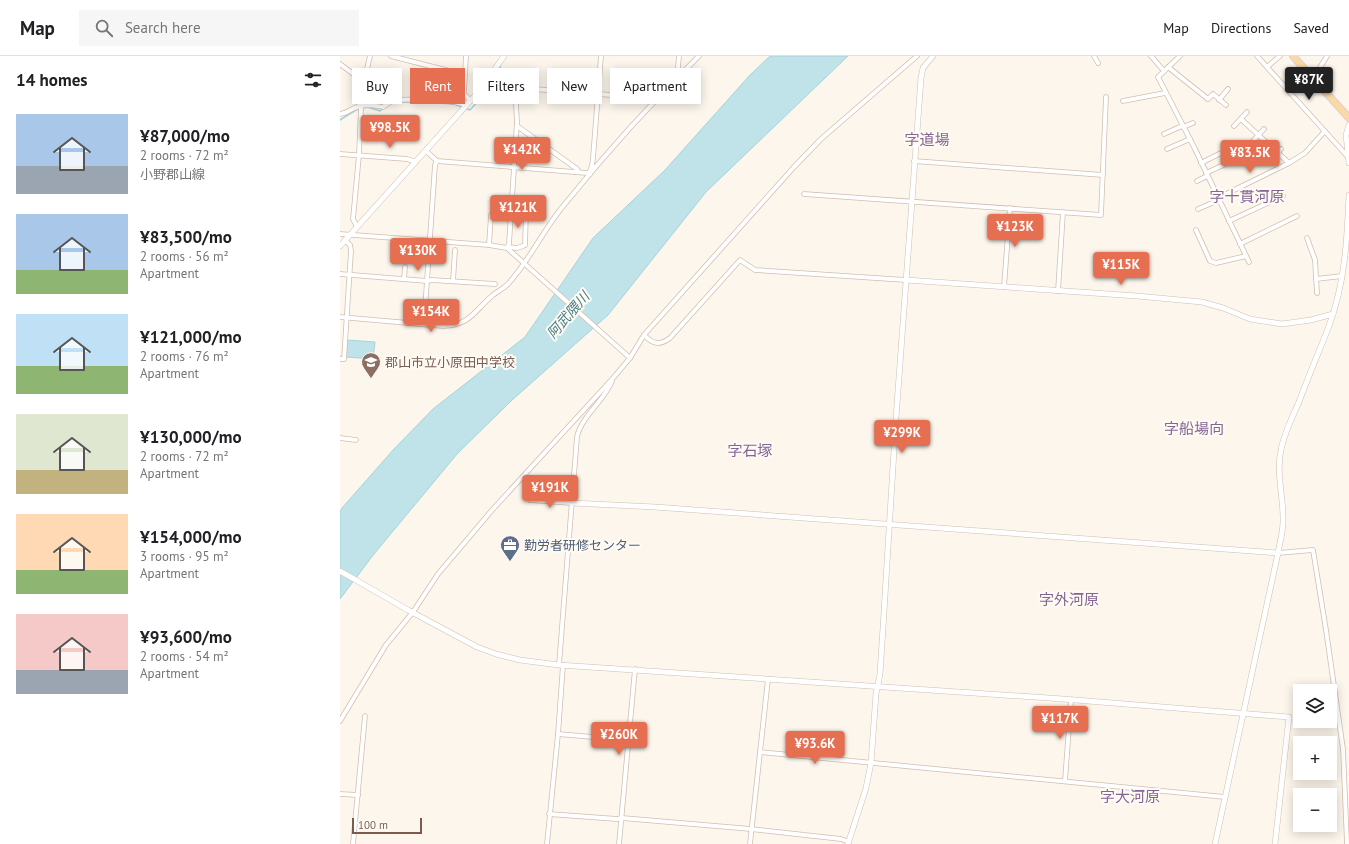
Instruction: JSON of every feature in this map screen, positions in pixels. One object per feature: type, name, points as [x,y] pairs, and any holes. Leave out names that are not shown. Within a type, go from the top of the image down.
[{"type":"main road","points":[[1293,56],[1349,118]]},
{"type":"street","points":[[367,68],[370,56]]},
{"type":"street","points":[[391,56],[438,68]]},
{"type":"street","points":[[465,75],[466,56]]},
{"type":"street","points":[[495,68],[504,56]]},
{"type":"street","points":[[600,68],[601,56]]},
{"type":"street","points":[[678,68],[679,56]]},
{"type":"street","points":[[687,68],[699,56]]},
{"type":"street","points":[[546,844],[558,734],[567,557],[575,453],[579,430],[584,420],[603,397],[614,377],[644,334],[794,167],[822,139],[917,56]]},
{"type":"street","points":[[549,814],[617,820],[622,818],[751,829],[841,839],[849,843],[866,788],[871,763],[888,557],[914,161],[923,68],[933,56]]},
{"type":"street","points":[[1094,56],[1098,62]]},
{"type":"street","points":[[1151,56],[1164,71]]},
{"type":"street","points":[[1180,56],[1158,77],[1249,262]]},
{"type":"street","points":[[1257,56],[1325,131],[1349,160]]},
{"type":"street","points":[[1267,67],[1280,56]]},
{"type":"street","points":[[1313,78],[1327,56]]},
{"type":"street","points":[[340,64],[352,73]]},
{"type":"street","points":[[1168,67],[1208,99],[1213,94],[1226,105]]},
{"type":"street","points":[[1219,100],[1228,89]]},
{"type":"street","points":[[1123,101],[1165,93]]},
{"type":"street","points":[[465,95],[470,100]]},
{"type":"street","points":[[340,246],[473,97]]},
{"type":"street","points":[[804,194],[1100,214],[1106,97]]},
{"type":"street","points":[[340,114],[351,111],[360,106],[371,105],[383,107],[393,100],[415,99],[454,102],[466,105]]},
{"type":"street","points":[[507,248],[517,126],[516,104]]},
{"type":"street","points":[[589,174],[593,158],[597,104]]},
{"type":"street","points":[[340,317],[454,325],[467,320],[492,295],[508,284],[524,264],[552,219],[589,174],[652,104]]},
{"type":"street","points":[[357,227],[353,219],[359,155],[360,106]]},
{"type":"street","points":[[1234,126],[1247,112]]},
{"type":"street","points":[[1241,119],[1258,135],[1279,151],[1289,163]]},
{"type":"street","points":[[1164,134],[1193,123]]},
{"type":"street","points":[[1349,125],[1346,136],[1349,160]]},
{"type":"street","points":[[517,126],[578,172]]},
{"type":"street","points":[[1252,142],[1264,129]]},
{"type":"street","points":[[1198,209],[1289,163],[1305,153],[1325,131]]},
{"type":"street","points":[[1167,149],[1190,140]]},
{"type":"street","points":[[426,151],[437,161],[589,174]]},
{"type":"street","points":[[1274,157],[1279,151]]},
{"type":"street","points":[[1201,163],[1221,153]]},
{"type":"street","points":[[340,154],[407,159],[416,162]]},
{"type":"street","points":[[1197,181],[1243,156]]},
{"type":"street","points":[[424,324],[435,165],[437,161]]},
{"type":"street","points":[[914,161],[1103,175]]},
{"type":"street","points":[[1215,844],[1278,553],[1283,519],[1279,473],[1280,451],[1286,432],[1329,326],[1342,276],[1347,240],[1349,195]]},
{"type":"street","points":[[1229,221],[1282,196]]},
{"type":"street","points":[[1004,287],[1010,208]]},
{"type":"street","points":[[340,234],[519,248],[525,245],[526,213],[524,210],[511,209]]},
{"type":"street","points":[[1058,291],[1063,212]]},
{"type":"street","points":[[489,245],[491,215]]},
{"type":"street","points":[[1240,244],[1297,216]]},
{"type":"street","points":[[1196,230],[1210,261],[1216,263],[1246,256]]},
{"type":"street","points":[[1306,238],[1315,260],[1317,293]]},
{"type":"street","points":[[340,359],[344,359],[349,274],[350,248],[345,240]]},
{"type":"street","points":[[507,248],[628,356]]},
{"type":"street","points":[[453,282],[455,250]]},
{"type":"street","points":[[644,334],[649,341],[657,344],[670,338],[740,260],[755,270],[1202,302],[1223,308],[1250,319],[1282,324],[1311,320],[1332,314]]},
{"type":"street","points":[[404,279],[405,267]]},
{"type":"street","points":[[340,274],[427,281],[432,280],[495,284]]},
{"type":"street","points":[[1316,278],[1342,276]]},
{"type":"street","points":[[340,721],[386,645],[438,574],[493,510],[614,377]]},
{"type":"street","points":[[340,438],[356,440]]},
{"type":"street","points":[[530,500],[655,507],[1278,553],[1313,550],[1343,749],[1347,844]]},
{"type":"street","points":[[340,571],[477,647],[496,654],[520,660],[561,665],[878,686],[1289,717],[1275,844]]},
{"type":"street","points":[[619,844],[635,669]]},
{"type":"street","points":[[750,844],[768,679]]},
{"type":"street","points":[[1065,781],[1071,700]]},
{"type":"street","points":[[353,844],[365,716]]},
{"type":"street","points":[[558,734],[628,740]]},
{"type":"street","points":[[760,752],[1225,797]]},
{"type":"street","points":[[340,794],[358,795]]},
{"type":"water","name":"阿武隈川","points":[[770,56],[848,56],[706,192],[608,315],[511,401],[457,454],[374,554],[340,599],[340,511],[342,508],[394,449],[433,409],[525,337],[593,238],[665,170],[750,75]]},
{"type":"water","points":[[347,340],[375,342],[373,359],[346,357]]},
{"type":"waterway","points":[[465,108],[470,110],[479,100],[502,94],[500,65]]},
{"type":"waterway","points":[[402,102],[454,104],[462,107]]},
{"type":"waterway","points":[[340,120],[359,108],[368,107],[380,111],[383,108]]},
{"type":"place","name":"郡山市立小原田中学校","points":[[371,379]]},
{"type":"place","name":"勤労者研修センター","points":[[510,562]]},
{"type":"district","name":"字道場","points":[[927,140]]},
{"type":"district","name":"字十貫河原","points":[[1247,197]]},
{"type":"district","name":"字船場向","points":[[1194,429]]},
{"type":"district","name":"字石塚","points":[[750,451]]},
{"type":"district","name":"字外河原","points":[[1069,600]]},
{"type":"district","name":"字大河原","points":[[1130,797]]}]
